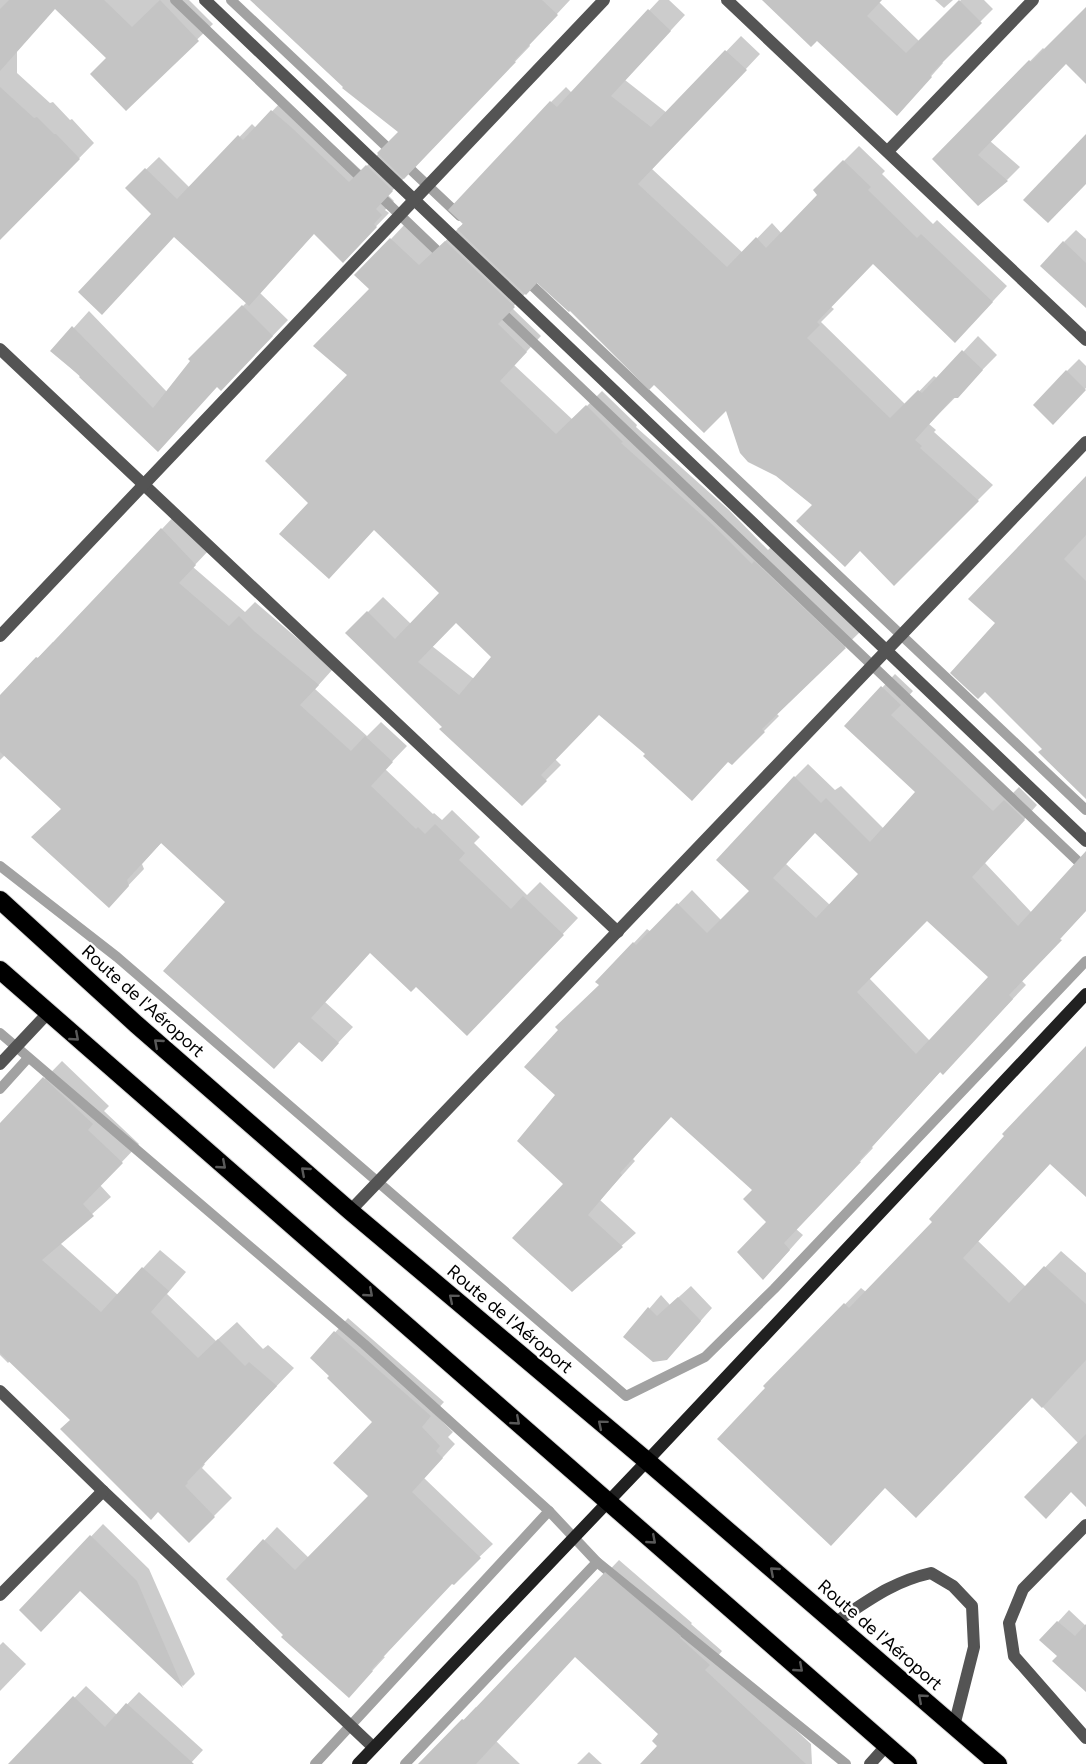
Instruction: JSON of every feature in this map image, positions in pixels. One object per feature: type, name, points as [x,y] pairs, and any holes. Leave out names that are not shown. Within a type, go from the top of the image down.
[{"type":"highway","name":"Route de l'Aéroport","points":[[0,900],[137,1025],[350,1211],[647,1461],[998,1764]]},
{"type":"highway","points":[[0,970],[909,1764]]},
{"type":"main road","points":[[358,1764],[647,1461],[1086,994]]},
{"type":"street","points":[[205,0],[1086,841]]},
{"type":"street","points":[[0,636],[604,0]]},
{"type":"street","points":[[727,0],[1086,340]]},
{"type":"street","points":[[888,151],[1033,0]]},
{"type":"street","points":[[0,349],[618,932]]},
{"type":"street","points":[[350,1211],[1086,442]]},
{"type":"street","points":[[0,1064],[48,1013]]},
{"type":"street","points":[[0,1390],[373,1748]]},
{"type":"street","points":[[0,1595],[103,1491]]},
{"type":"street","points":[[1086,1525],[1023,1589],[1009,1623],[1014,1656],[1086,1738]]},
{"type":"street","points":[[834,1623],[888,1587],[909,1578],[931,1572],[953,1586],[972,1606],[974,1647],[954,1726]]},
{"type":"street","points":[[870,1764],[887,1745]]},
{"type":"building","points":[[9,0],[104,0],[132,27],[160,0],[199,41],[126,111],[90,74],[106,58],[55,9],[0,71],[0,9]]},
{"type":"building","points":[[250,0],[542,0],[558,15],[404,179],[377,153],[398,132],[342,88]]},
{"type":"building","points":[[762,0],[882,0],[867,16],[906,53],[959,0],[982,23],[930,75],[932,77],[897,116],[817,41],[811,47]]},
{"type":"building","points":[[1086,7],[1086,84],[1066,64],[978,155],[1008,181],[978,206],[932,159],[1029,60],[1031,62]]},
{"type":"building","points":[[648,9],[671,31],[611,96],[651,127],[725,50],[747,70],[638,184],[727,267],[756,237],[766,248],[817,195],[813,190],[843,160],[871,187],[868,190],[917,238],[921,234],[993,302],[955,343],[873,264],[817,322],[820,325],[807,338],[890,418],[918,390],[922,393],[962,350],[983,370],[958,398],[953,398],[915,440],[922,446],[920,448],[979,501],[894,586],[860,551],[845,567],[796,521],[812,505],[776,476],[748,462],[740,453],[726,411],[704,433],[654,385],[649,390],[570,311],[537,283],[526,295],[457,229],[463,224],[448,210],[550,101],[557,107]]},
{"type":"building","points":[[0,87],[34,118],[37,117],[56,134],[80,159],[0,240]]},
{"type":"building","points":[[271,110],[349,182],[366,165],[393,191],[376,209],[382,215],[374,224],[377,227],[343,263],[314,234],[249,306],[174,237],[102,315],[78,292],[151,214],[125,188],[145,168],[177,199],[238,135],[243,140]]},
{"type":"building","points":[[1086,134],[1086,184],[1048,223],[1023,200]]},
{"type":"building","points":[[390,238],[419,265],[445,241],[515,307],[498,324],[527,352],[500,381],[556,434],[586,405],[623,442],[621,443],[714,526],[752,564],[754,561],[846,648],[762,729],[765,732],[732,765],[728,762],[692,801],[643,756],[645,754],[599,715],[541,775],[547,781],[522,806],[439,729],[442,727],[345,633],[367,611],[395,639],[439,593],[374,530],[329,579],[279,534],[308,503],[265,461],[347,375],[313,346],[369,289],[354,275]],"holes":[[[456,623],[491,657],[459,695],[418,662]]]},
{"type":"building","points":[[1063,241],[1086,263],[1086,308],[1040,266]]},
{"type":"building","points":[[242,305],[273,336],[221,391],[217,387],[158,452],[80,376],[50,351],[72,326],[153,408],[190,361],[188,359]]},
{"type":"building","points":[[1066,370],[1086,390],[1053,425],[1033,405]]},
{"type":"building","points":[[1086,476],[1086,535],[1064,559],[1086,581],[1086,799],[1038,752],[1042,749],[985,692],[978,699],[950,673],[995,623],[968,599]]},
{"type":"building","points":[[161,528],[196,565],[179,583],[229,626],[239,616],[319,685],[300,705],[351,751],[365,736],[393,762],[371,786],[416,829],[418,827],[425,834],[435,824],[465,853],[459,860],[511,909],[523,896],[564,935],[467,1036],[416,987],[411,992],[370,953],[311,1018],[339,1043],[322,1062],[299,1042],[274,1069],[163,971],[225,902],[161,843],[127,880],[129,886],[109,908],[31,837],[61,809],[0,752],[0,695]]},
{"type":"building","points":[[881,686],[901,705],[891,715],[993,811],[1004,800],[1025,820],[972,877],[1018,926],[1086,851],[1086,911],[1060,939],[1062,940],[1009,995],[1013,999],[943,1075],[940,1072],[859,1161],[861,1162],[784,1243],[790,1250],[763,1280],[737,1252],[766,1222],[743,1199],[752,1190],[671,1117],[620,1173],[622,1175],[588,1215],[623,1247],[572,1292],[512,1238],[563,1184],[517,1141],[555,1095],[524,1067],[558,1030],[555,1027],[599,985],[595,982],[633,942],[636,945],[677,903],[707,933],[749,891],[716,860],[794,776],[821,803],[826,798],[870,842],[915,792],[844,726]],"holes":[[[815,833],[858,874],[816,918],[773,878]],[[927,921],[988,977],[916,1054],[857,992]]]},
{"type":"building","points":[[1086,1046],[1086,1197],[1050,1164],[963,1258],[1009,1303],[1044,1266],[1086,1304],[1086,1360],[1042,1408],[1032,1398],[916,1518],[885,1488],[831,1546],[717,1439],[765,1388],[763,1386],[844,1303],[849,1308],[932,1222],[929,1219],[1004,1136],[1002,1134]]},
{"type":"building","points":[[43,1077],[93,1124],[88,1130],[123,1163],[83,1204],[94,1216],[42,1260],[101,1312],[142,1267],[169,1291],[151,1312],[198,1358],[218,1339],[245,1366],[249,1362],[277,1386],[187,1482],[185,1486],[215,1517],[189,1543],[158,1512],[151,1520],[60,1429],[70,1420],[0,1353],[0,1123]]},
{"type":"building","points":[[678,1297],[701,1321],[667,1360],[653,1362],[623,1337],[648,1307],[657,1316]]},
{"type":"building","points":[[334,1331],[431,1416],[422,1427],[440,1446],[436,1451],[443,1458],[412,1492],[481,1558],[454,1585],[452,1584],[371,1670],[373,1671],[349,1698],[281,1637],[283,1635],[226,1579],[263,1539],[295,1570],[368,1496],[333,1463],[372,1422],[310,1358]]},
{"type":"building","points":[[1086,1434],[1086,1507],[1071,1492],[1046,1519],[1024,1497]]},
{"type":"building","points":[[90,1535],[137,1581],[183,1688],[80,1591],[41,1632],[19,1610]]},
{"type":"building","points":[[605,1572],[681,1636],[680,1638],[710,1665],[705,1670],[806,1764],[640,1764],[657,1746],[652,1741],[658,1734],[575,1657],[476,1764],[418,1764],[462,1719],[464,1720]]},
{"type":"building","points":[[1057,1621],[1075,1636],[1086,1624],[1086,1692],[1052,1661],[1057,1656],[1039,1640]]},
{"type":"building","points":[[73,1696],[105,1727],[126,1703],[194,1764],[8,1764]]},
{"type":"waterway","points":[[175,0],[446,259]]},
{"type":"waterway","points":[[231,0],[460,216]]},
{"type":"waterway","points":[[523,277],[1086,810]]},
{"type":"waterway","points":[[496,307],[1086,869]]},
{"type":"waterway","points":[[0,866],[117,957],[626,1396],[705,1357],[774,1289],[1086,961]]},
{"type":"waterway","points":[[0,1033],[364,1344],[549,1511],[597,1562],[846,1764]]},
{"type":"waterway","points":[[0,1089],[28,1058]]},
{"type":"waterway","points":[[315,1764],[549,1511]]},
{"type":"waterway","points":[[405,1764],[597,1562]]}]
